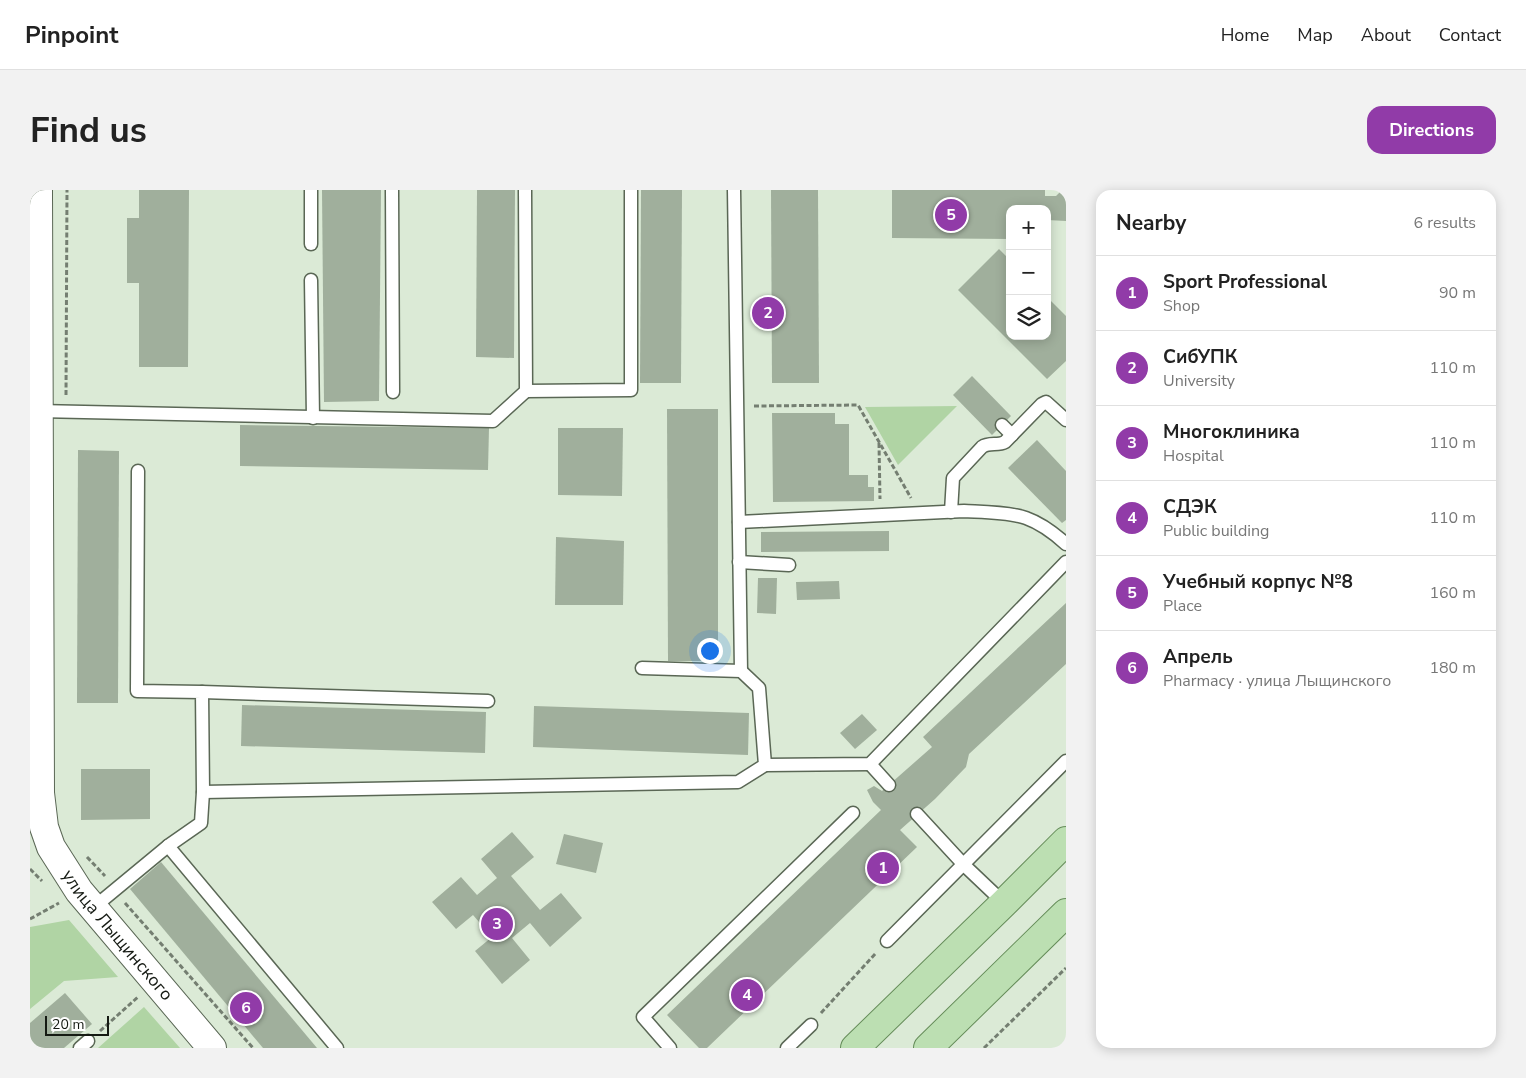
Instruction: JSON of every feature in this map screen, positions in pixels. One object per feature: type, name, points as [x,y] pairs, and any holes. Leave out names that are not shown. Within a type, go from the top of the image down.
[{"type":"main road","points":[[855,1048],[1066,841]]},
{"type":"main road","points":[[928,1048],[1066,914]]},
{"type":"street","name":"улица Лыщинского","points":[[38,190],[36,811],[51,847],[79,891],[212,1048]]},
{"type":"lane","points":[[311,190],[311,244]]},
{"type":"lane","points":[[392,190],[393,392]]},
{"type":"lane","points":[[525,190],[526,391]]},
{"type":"lane","points":[[38,411],[494,421],[526,391],[631,390],[631,190]]},
{"type":"lane","points":[[734,190],[741,671]]},
{"type":"lane","points":[[311,280],[313,418]]},
{"type":"lane","points":[[952,512],[952,482],[954,475],[986,445],[1002,443],[1046,402],[1066,420]]},
{"type":"lane","points":[[1002,425],[1012,435]]},
{"type":"lane","points":[[138,471],[137,691],[488,701]]},
{"type":"lane","points":[[739,522],[952,512],[991,513],[1026,518],[1056,535],[1066,544]]},
{"type":"lane","points":[[739,562],[789,565]]},
{"type":"lane","points":[[203,792],[738,782],[765,765],[870,764],[1066,562]]},
{"type":"lane","points":[[642,668],[741,671],[759,688],[765,765]]},
{"type":"lane","points":[[93,908],[168,846],[202,823],[202,692]]},
{"type":"lane","points":[[887,941],[1066,761]]},
{"type":"lane","points":[[870,764],[890,784]]},
{"type":"lane","points":[[670,1048],[643,1018],[853,813]]},
{"type":"lane","points":[[917,814],[1004,903]]},
{"type":"lane","points":[[168,846],[337,1048]]},
{"type":"lane","points":[[787,1048],[811,1025]]},
{"type":"path","points":[[753,406],[858,405],[912,499],[904,499]]},
{"type":"path","points":[[880,443],[880,499],[888,499]]},
{"type":"path","points":[[30,919],[61,902]]},
{"type":"path","points":[[811,1025],[887,941]]},
{"type":"path","points":[[984,1048],[1066,968]]},
{"type":"path","points":[[84,1045],[141,995]]},
{"type":"green space","points":[[957,406],[898,465],[865,407]]},
{"type":"green space","points":[[69,920],[118,977],[64,981],[30,1009],[30,927]]},
{"type":"green space","points":[[144,1007],[180,1048],[98,1048]]},
{"type":"building","points":[[139,190],[189,190],[188,367],[139,367],[139,283],[127,283],[127,218],[139,218]]},
{"type":"building","points":[[322,190],[381,190],[379,401],[324,402]]},
{"type":"building","points":[[477,190],[515,190],[514,358],[476,357]]},
{"type":"building","points":[[641,190],[682,190],[681,383],[640,383]]},
{"type":"building","points":[[771,190],[818,190],[819,383],[772,383]]},
{"type":"building","points":[[892,190],[1045,190],[1045,196],[1056,196],[1062,190],[1066,190],[1066,221],[1051,220],[1051,205],[1006,205],[1006,239],[892,238]]},
{"type":"building","points":[[999,249],[1006,256],[1006,338],[958,290]]},
{"type":"building","points":[[1051,301],[1066,316],[1066,361],[1047,379],[1008,340],[1051,340]]},
{"type":"building","points":[[972,376],[1011,416],[992,435],[953,395]]},
{"type":"building","points":[[667,409],[718,409],[718,661],[668,661]]},
{"type":"building","points":[[772,413],[835,413],[835,424],[849,424],[849,475],[868,475],[868,487],[874,487],[874,501],[773,502]]},
{"type":"building","points":[[240,425],[489,428],[488,470],[240,466]]},
{"type":"building","points":[[558,428],[623,428],[622,496],[558,495]]},
{"type":"building","points":[[1037,440],[1066,471],[1066,520],[1062,523],[1008,468]]},
{"type":"building","points":[[78,450],[119,451],[118,703],[77,703]]},
{"type":"building","points":[[889,531],[889,551],[761,552],[761,532]]},
{"type":"building","points":[[556,537],[624,541],[623,605],[555,605]]},
{"type":"building","points":[[758,578],[777,578],[776,614],[757,613]]},
{"type":"building","points":[[839,581],[840,599],[797,600],[796,582]]},
{"type":"building","points":[[1066,603],[1066,664],[969,754],[966,767],[935,799],[900,830],[917,847],[707,1048],[699,1048],[667,1015],[881,810],[873,802],[867,790],[874,786],[882,791],[932,747],[923,737]]},
{"type":"building","points":[[242,705],[486,712],[485,753],[241,746]]},
{"type":"building","points":[[534,706],[749,713],[748,755],[533,747]]},
{"type":"building","points":[[862,714],[877,730],[855,749],[840,733]]},
{"type":"building","points":[[81,769],[150,769],[150,819],[81,820]]},
{"type":"building","points":[[512,832],[534,857],[511,876],[540,910],[561,893],[582,918],[550,947],[530,923],[512,938],[530,960],[502,984],[475,951],[492,937],[473,915],[456,929],[432,902],[461,877],[477,895],[497,878],[481,859]]},
{"type":"building","points":[[564,834],[603,843],[596,873],[556,864]]},
{"type":"building","points":[[161,862],[317,1048],[263,1048],[130,889]]},
{"type":"building","points":[[65,993],[92,1024],[64,1048],[30,1048],[30,1023]]},
{"type":"place","name":"Учебный корпус №8","points":[[951,215]]},
{"type":"place","name":"СибУПК","points":[[768,313]]},
{"type":"place","name":"Sport Professional","points":[[883,868]]},
{"type":"place","name":"Многоклиника","points":[[497,924]]},
{"type":"place","name":"СДЭК","points":[[747,995]]},
{"type":"place","name":"Апрель","points":[[246,1008]]}]
